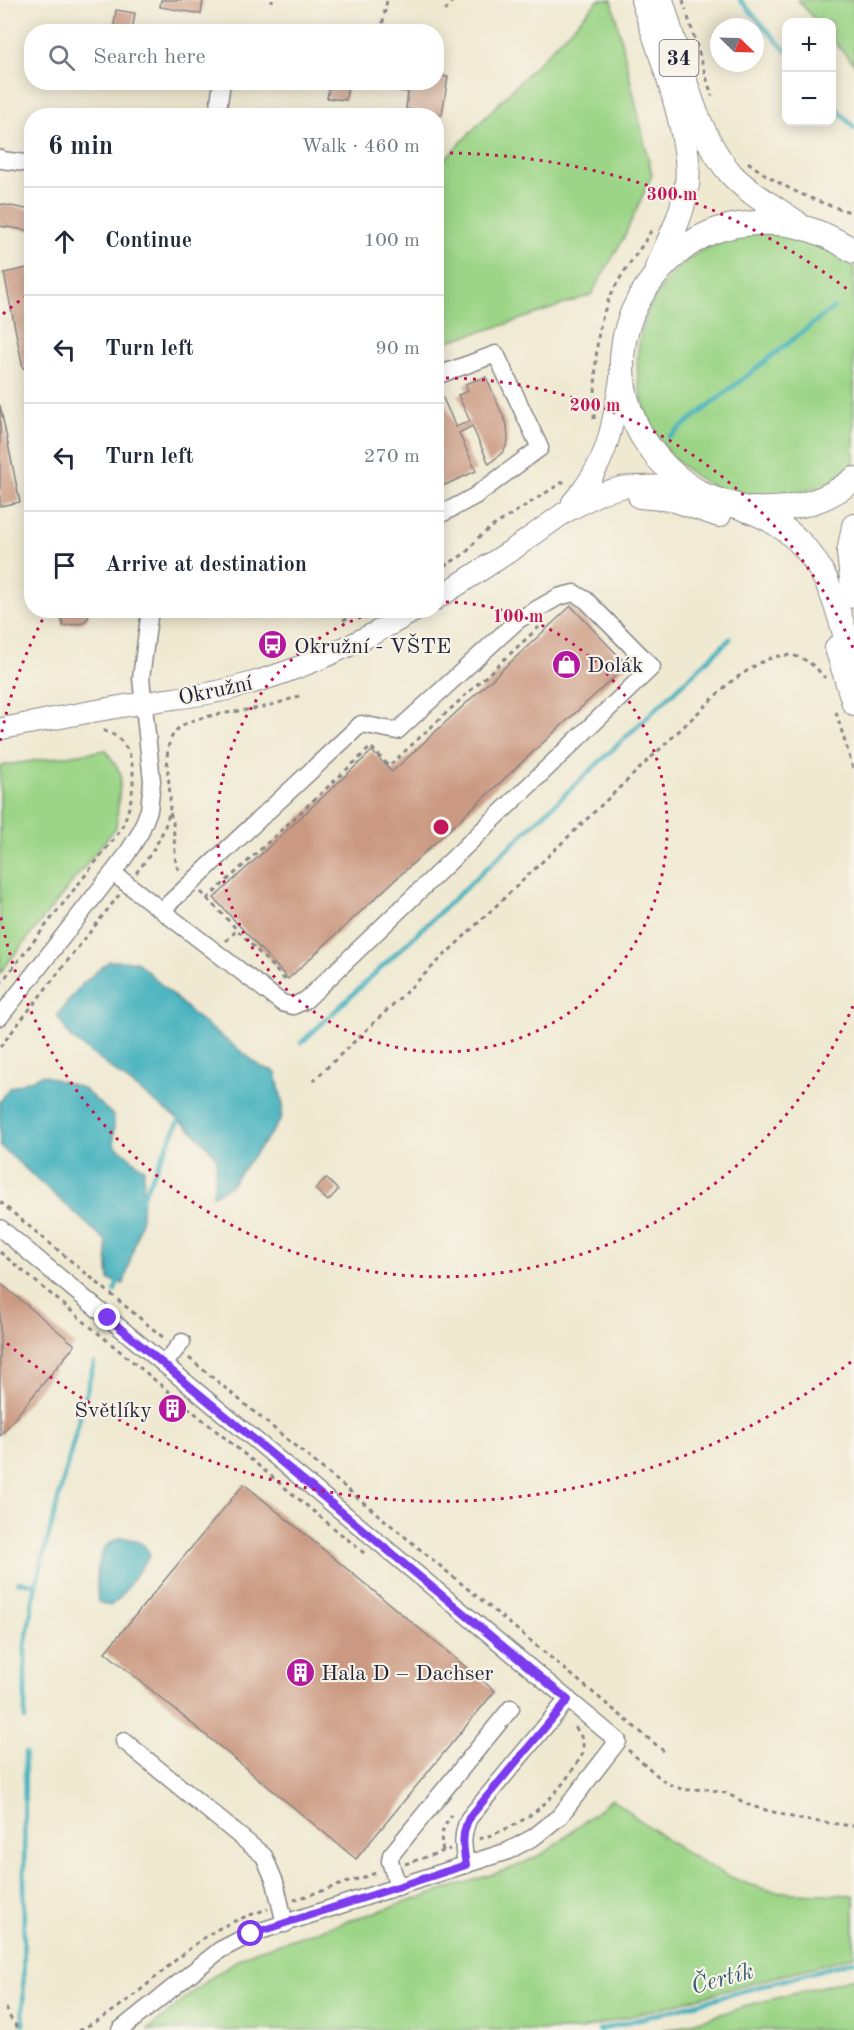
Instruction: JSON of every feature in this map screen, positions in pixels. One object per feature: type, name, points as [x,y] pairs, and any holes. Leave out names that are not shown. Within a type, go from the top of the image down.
[{"type":"highway","name":"34","points":[[643,0],[679,115],[686,153],[687,189],[679,217],[630,322],[623,366],[627,399],[641,437],[672,475],[718,502],[744,508],[770,510],[796,507],[821,499],[854,480]]},
{"type":"highway","name":"34","points":[[661,0],[698,117],[711,147],[732,175],[802,226]]},
{"type":"highway","name":"34","points":[[651,280],[681,250],[711,233],[735,225],[768,221],[802,226],[843,238],[854,251]]},
{"type":"highway","points":[[640,496],[672,499],[735,521],[765,534],[783,546],[802,567],[811,583],[834,641],[845,707]]},
{"type":"highway","points":[[744,508],[764,516],[785,529],[817,563],[831,591],[854,664]]},
{"type":"highway","points":[[854,526],[849,553],[854,596]]},
{"type":"main road","points":[[564,513],[587,486],[598,469],[607,448],[623,366]]},
{"type":"main road","points":[[444,594],[564,513],[601,493],[623,487],[688,485]]},
{"type":"main road","points":[[514,548],[603,503],[640,496]]},
{"type":"main road","name":"Okružní","points":[[0,729],[234,688],[277,675],[377,633],[403,618]]},
{"type":"street","points":[[218,108],[221,90]]},
{"type":"street","points":[[0,158],[24,163]]},
{"type":"street","points":[[444,373],[496,354],[540,448],[475,496],[444,513]]},
{"type":"street","points":[[113,873],[282,1003],[294,1006],[306,1000],[652,667],[586,600],[574,593],[558,597],[519,620],[397,731],[361,724],[162,910]]},
{"type":"street","points":[[0,1017],[113,873],[140,833],[149,810],[152,781],[141,678],[149,618]]},
{"type":"street","points":[[0,1228],[164,1364],[563,1706],[618,1742],[560,1816],[534,1837],[508,1851],[251,1934],[220,1950],[120,2030]]},
{"type":"street","points":[[164,1364],[180,1345]]},
{"type":"street","points":[[466,1865],[463,1845],[464,1830],[469,1818],[563,1706]]},
{"type":"street","points":[[398,1887],[390,1861],[391,1855],[511,1708]]},
{"type":"street","points":[[124,1741],[264,1856],[274,1882],[285,1924]]},
{"type":"path","points":[[382,24],[387,0]]},
{"type":"path","points":[[445,11],[453,0]]},
{"type":"path","points":[[683,0],[714,104]]},
{"type":"path","points":[[748,161],[780,184],[854,213]]},
{"type":"path","points":[[592,427],[598,334],[606,305],[619,278],[657,220]]},
{"type":"path","points":[[444,566],[466,553],[490,528],[569,478]]},
{"type":"path","points":[[343,620],[348,618]]},
{"type":"path","points":[[207,898],[371,747],[389,766],[547,619]]},
{"type":"path","points":[[313,1081],[729,683],[762,660],[780,655],[796,655],[815,666],[826,679]]},
{"type":"path","points":[[845,707],[854,772]]},
{"type":"path","points":[[0,984],[120,831],[127,818],[132,802],[131,759],[121,738],[111,732],[101,730]]},
{"type":"path","points":[[169,812],[176,866],[288,982]]},
{"type":"path","points":[[0,1202],[180,1345],[666,1753]]},
{"type":"path","points":[[0,1252],[367,1555]]},
{"type":"path","points":[[443,1851],[512,1827],[531,1816],[545,1804],[574,1767],[582,1755],[584,1746],[582,1736],[563,1706]]},
{"type":"path","points":[[618,1742],[666,1783],[684,1790],[707,1789],[726,1793],[751,1806],[803,1820],[854,1826]]},
{"type":"path","points":[[6,2008],[20,2030]]},
{"type":"green space","points":[[599,0],[612,0],[652,175],[623,239],[591,295],[504,325],[444,342],[444,160]]},
{"type":"green space","points":[[798,0],[854,0],[854,64],[836,44],[836,18],[814,18]]},
{"type":"green space","points":[[760,232],[789,233],[843,254],[854,264],[854,466],[813,489],[790,495],[766,497],[720,489],[684,467],[657,436],[642,398],[638,357],[646,316],[668,279],[704,249],[731,238]]},
{"type":"green space","points":[[106,750],[121,774],[116,827],[0,973],[0,766]]},
{"type":"green space","points":[[612,1799],[689,1854],[733,1878],[775,1891],[854,1895],[854,1956],[579,2030],[148,2030],[212,1977],[255,1951],[515,1867],[546,1852]]},
{"type":"green space","points":[[854,1978],[854,2030],[661,2030],[676,2028],[753,2004]]},
{"type":"water","points":[[109,961],[136,961],[195,1016],[263,1068],[276,1073],[283,1105],[281,1120],[230,1186],[213,1195],[217,1158],[205,1144],[179,1119],[70,1037],[57,1015],[82,984]]},
{"type":"water","points":[[42,1075],[82,1088],[114,1116],[114,1144],[144,1169],[142,1217],[124,1284],[109,1280],[106,1241],[0,1146],[0,1102],[9,1088]]},
{"type":"water","points":[[121,1537],[142,1544],[150,1555],[119,1599],[110,1606],[98,1602],[99,1563],[108,1544]]},
{"type":"building","points":[[161,0],[203,0],[201,14],[160,7]]},
{"type":"building","points":[[116,10],[135,13],[133,24],[114,24]]},
{"type":"building","points":[[444,76],[448,77],[443,108],[406,108],[408,92],[394,90],[444,90]]},
{"type":"building","points":[[328,90],[347,90],[346,100],[327,98]]},
{"type":"building","points":[[0,204],[24,208],[24,230],[0,226]]},
{"type":"building","points":[[24,269],[23,368],[4,273]]},
{"type":"building","points":[[486,377],[507,425],[508,441],[504,451],[489,464],[472,426],[459,433],[476,471],[444,485],[444,400],[456,427],[470,421],[458,395],[468,391],[465,384]]},
{"type":"building","points":[[0,405],[20,502],[0,506]]},
{"type":"building","points":[[571,606],[627,665],[288,979],[214,898],[372,751],[392,772]]},
{"type":"building","points":[[62,618],[88,618],[83,623],[63,626]]},
{"type":"building","points":[[326,1178],[338,1190],[328,1201],[315,1189]]},
{"type":"building","points":[[0,1283],[75,1345],[0,1436]]},
{"type":"building","name":"Hala D – Dachser","points":[[244,1484],[495,1691],[356,1859],[105,1652]]},
{"type":"waterway","points":[[740,0],[782,47]]},
{"type":"waterway","points":[[836,108],[854,128]]},
{"type":"waterway","points":[[669,437],[833,308]]},
{"type":"waterway","points":[[301,1043],[730,639]]},
{"type":"waterway","points":[[140,1202],[180,1119],[179,1114]]},
{"type":"waterway","points":[[115,1291],[118,1279]]},
{"type":"waterway","points":[[25,1719],[25,1646],[36,1584],[94,1363]]},
{"type":"waterway","points":[[18,1582],[36,1584]]},
{"type":"waterway","points":[[23,2025],[25,1753]]},
{"type":"waterway","name":"Čertík","points":[[599,2030],[854,1961]]},
{"type":"place","name":"Okružní - VŠTE","points":[[273,645]]},
{"type":"place","name":"Dolák","points":[[566,664]]},
{"type":"place","name":"Světlíky","points":[[173,1409]]},
{"type":"place","name":"Hala D – Dachser","points":[[300,1672]]},
{"type":"route","points":[[108,1318],[568,1700],[469,1818],[462,1840],[466,1865],[251,1934]]}]
